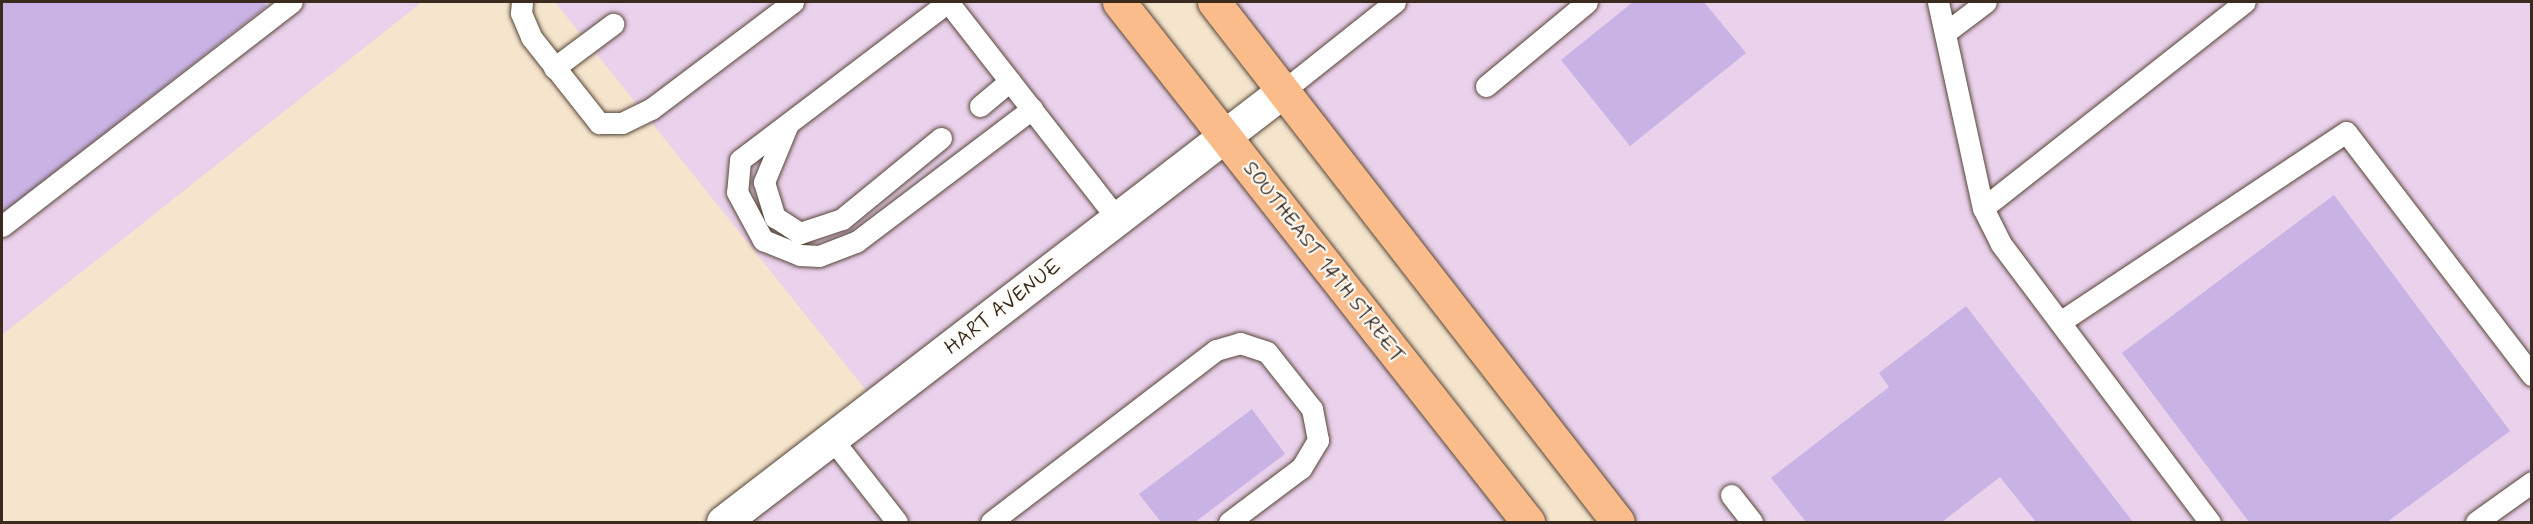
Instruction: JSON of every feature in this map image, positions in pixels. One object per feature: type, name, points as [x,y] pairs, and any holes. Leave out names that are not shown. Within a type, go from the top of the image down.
[{"type":"main road","name":"SOUTHEAST 14TH STREET","points":[[1119,2],[1528,522]]},
{"type":"main road","points":[[1214,2],[1618,522]]},
{"type":"street","name":"HART AVENUE","points":[[723,522],[1283,91]]},
{"type":"lane","points":[[2,226],[292,2]]},
{"type":"lane","points":[[522,2],[521,13],[531,37],[599,123],[621,123],[651,108],[793,2]]},
{"type":"lane","points":[[1032,109],[856,242],[819,256],[800,255],[763,240],[737,192],[740,160],[948,2],[1032,109],[1117,218]]},
{"type":"lane","points":[[1283,91],[1395,2]]},
{"type":"lane","points":[[1486,86],[1587,2]]},
{"type":"lane","points":[[1938,2],[1983,208],[2001,244],[2210,522]]},
{"type":"lane","points":[[1945,33],[1986,2]]},
{"type":"lane","points":[[1983,208],[2246,2]]},
{"type":"lane","points":[[554,68],[613,24]]},
{"type":"lane","points":[[980,106],[1010,81]]},
{"type":"lane","points":[[788,124],[764,182],[775,217],[800,233],[842,219],[941,138]]},
{"type":"lane","points":[[2060,322],[2346,132],[2532,375]]},
{"type":"lane","points":[[996,521],[1216,350],[1240,343],[1267,352],[1312,409],[1318,440],[1301,468],[1229,522]]},
{"type":"lane","points":[[832,439],[897,522]]},
{"type":"lane","points":[[2476,522],[2532,482]]},
{"type":"lane","points":[[1731,495],[1752,522]]},
{"type":"shaded area","points":[[2,2],[422,2],[2,335]]},
{"type":"shaded area","points":[[555,2],[1119,2],[1528,522],[723,522],[877,404]]},
{"type":"shaded area","points":[[1214,2],[2531,2],[2531,522],[1618,522]]},
{"type":"building","points":[[2,2],[263,2],[267,6],[2,213]]},
{"type":"building","points":[[1633,2],[1704,2],[1746,53],[1630,146],[1561,60]]},
{"type":"building","points":[[2334,195],[2510,431],[2387,522],[2249,522],[2122,353]]},
{"type":"building","points":[[1966,306],[2133,522],[2036,522],[2000,477],[1942,522],[1806,522],[1771,478],[1889,387],[1879,373]]},
{"type":"building","points":[[1252,409],[1285,454],[1195,522],[1161,522],[1139,494]]}]
